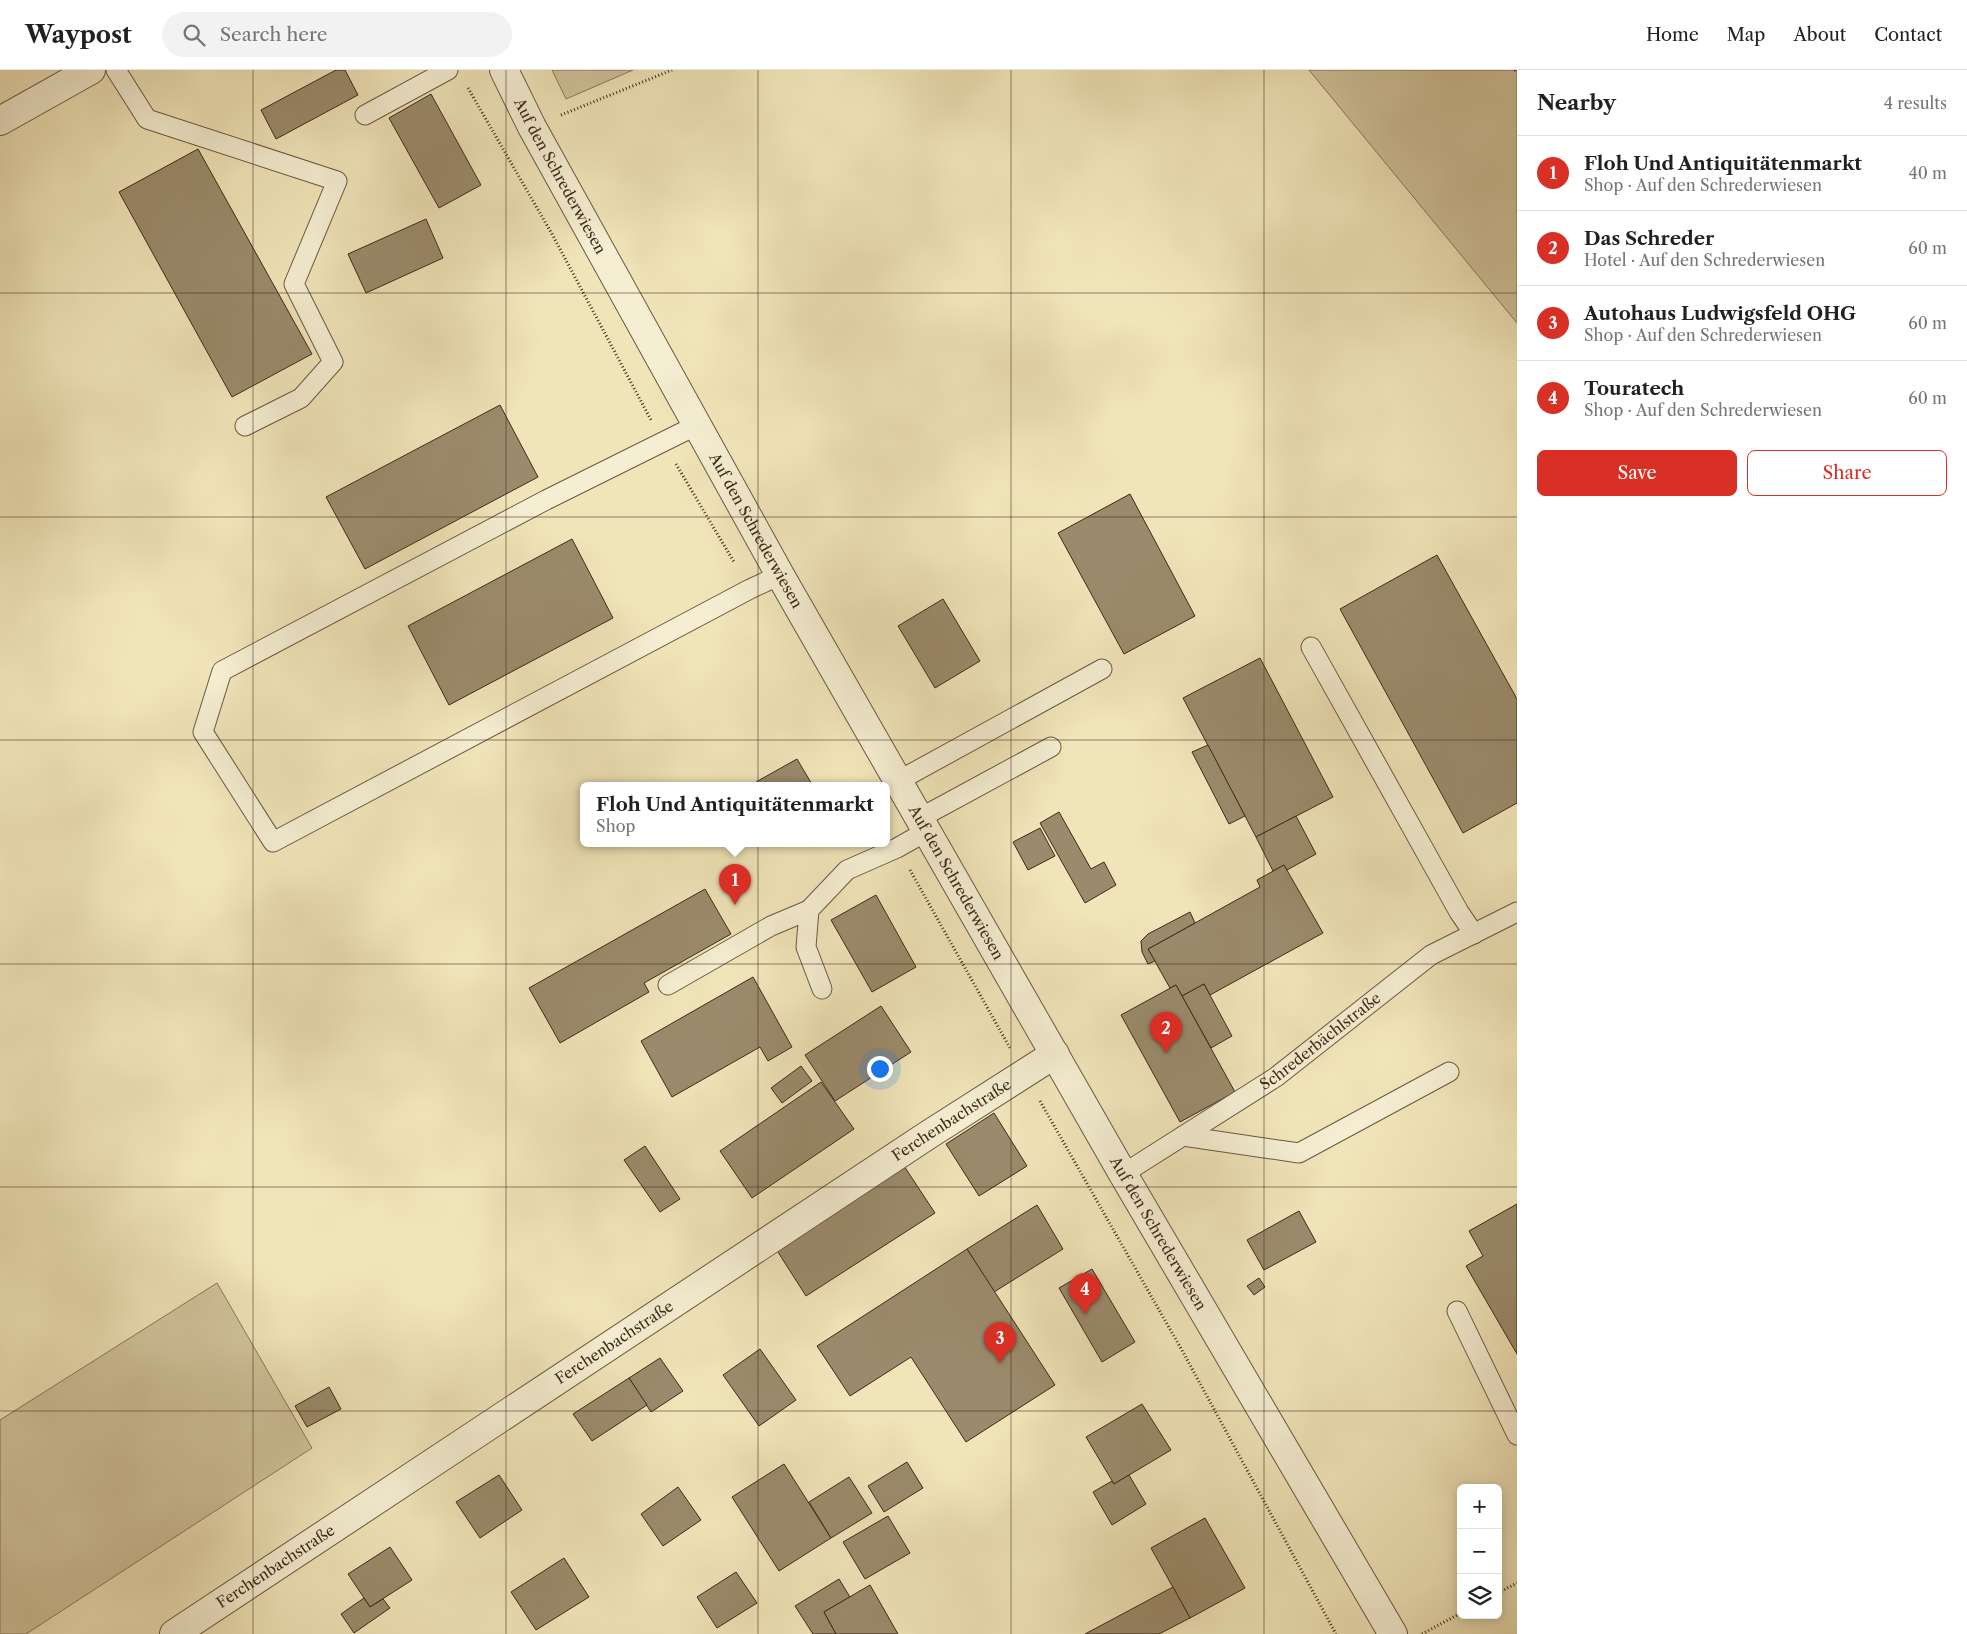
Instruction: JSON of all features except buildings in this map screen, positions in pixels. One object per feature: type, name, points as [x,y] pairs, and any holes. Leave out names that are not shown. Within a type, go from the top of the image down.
[{"type":"street","points":[[0,121],[91,70]]},
{"type":"street","name":"Auf den Schrederwiesen","points":[[504,70],[532,127],[780,575],[1123,1174],[1393,1634]]},
{"type":"street","name":"Ferchenbachstraße","points":[[174,1634],[1055,1054]]},
{"type":"lane","points":[[116,70],[147,119],[337,181],[294,284],[333,362],[301,398],[245,426]]},
{"type":"lane","points":[[365,115],[448,70]]},
{"type":"lane","points":[[697,425],[546,500],[222,671],[203,732],[273,842],[724,602],[780,575]]},
{"type":"lane","points":[[1311,647],[1459,912],[1474,934]]},
{"type":"lane","points":[[898,780],[1102,668]]},
{"type":"lane","points":[[668,984],[771,926],[808,910],[847,870],[897,848],[924,824],[1051,747]]},
{"type":"lane","points":[[808,910],[806,947],[822,989]]},
{"type":"lane","name":"Schrederbächlstraße","points":[[1123,1174],[1276,1077],[1432,955],[1517,912]]},
{"type":"lane","points":[[1183,1136],[1299,1153],[1449,1072]]},
{"type":"lane","points":[[1457,1310],[1517,1435]]},
{"type":"path","points":[[532,127],[672,70]]},
{"type":"path","points":[[897,848],[1183,1352],[1336,1634]]},
{"type":"path","points":[[1502,1591],[1517,1583]]},
{"type":"path","points":[[1422,1634],[1457,1615]]},
{"type":"shaded area","points":[[552,70],[633,70],[566,99]]},
{"type":"shaded area","points":[[1309,70],[1517,70],[1517,323]]},
{"type":"shaded area","points":[[217,1283],[312,1448],[26,1634],[0,1634],[0,1420]]},
{"type":"place","name":"Floh Und Antiquitätenmarkt","points":[[735,905]]},
{"type":"place","name":"Das Schreder","points":[[1166,1053]]},
{"type":"place","name":"Touratech","points":[[1085,1314]]},
{"type":"place","name":"Autohaus Ludwigsfeld OHG","points":[[1000,1363]]}]
